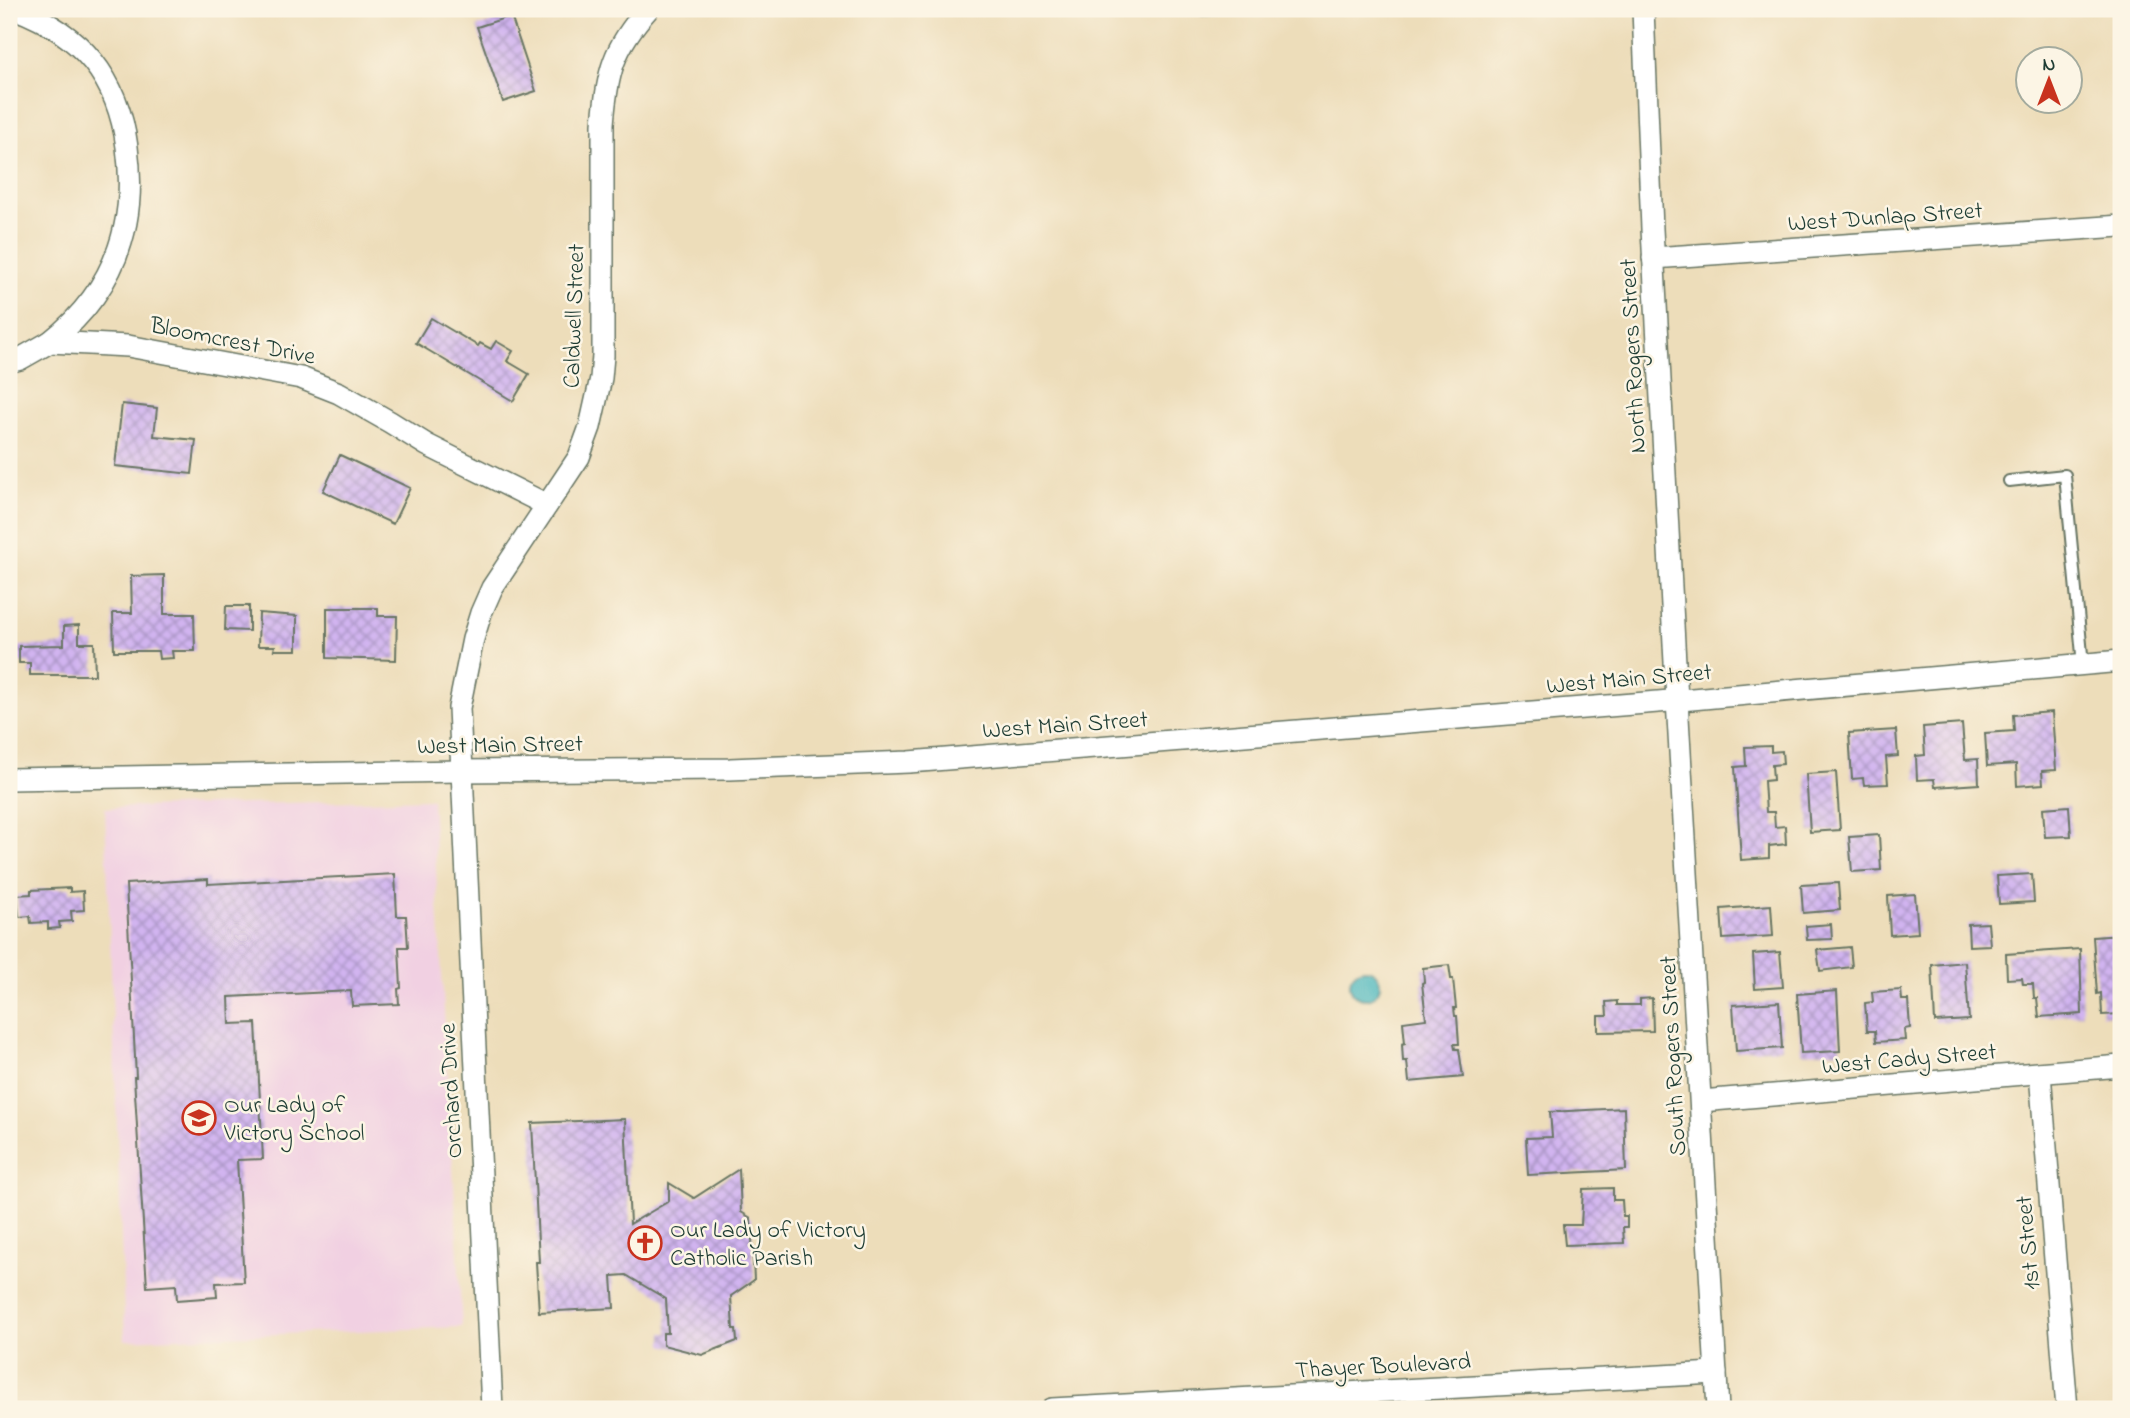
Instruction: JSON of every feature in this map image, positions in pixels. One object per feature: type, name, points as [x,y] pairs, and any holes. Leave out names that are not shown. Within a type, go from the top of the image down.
[{"type":"street","points":[[9,362],[20,359],[50,342],[87,308],[115,261],[128,219],[130,197],[130,168],[121,111],[114,93],[84,50],[64,33],[16,9]]},
{"type":"street","name":"Caldwell Street","points":[[460,771],[458,708],[481,613],[498,577],[579,457],[590,427],[603,356],[603,124],[606,94],[616,52],[634,24],[648,9]]},
{"type":"street","name":"North Rogers Street","points":[[1643,9],[1676,700]]},
{"type":"street","name":"West Dunlap Street","points":[[1653,258],[2121,226]]},
{"type":"street","name":"Bloomcrest Drive","points":[[50,342],[128,346],[301,378],[339,393],[427,445],[547,505]]},
{"type":"street","name":"West Main Street","points":[[9,779],[730,769],[909,762],[2121,661]]},
{"type":"street","name":"South Rogers Street","points":[[1676,700],[1718,1409]]},
{"type":"street","name":"Orchard Drive","points":[[460,771],[492,1409]]},
{"type":"street","name":"West Cady Street","points":[[1701,1101],[2121,1066]]},
{"type":"street","name":"1st Street","points":[[2040,1073],[2067,1409]]},
{"type":"street","name":"Thayer Boulevard","points":[[1052,1409],[1189,1406],[1716,1373]]},
{"type":"lane","points":[[2009,481],[2065,475],[2083,665]]},
{"type":"shaded area","points":[[432,799],[462,1327],[125,1340],[105,808]]},
{"type":"water","points":[[1202,9],[1245,9],[1245,11],[1202,15]]},
{"type":"water","points":[[1365,969],[1371,970],[1379,978],[1379,990],[1371,998],[1365,999],[1359,998],[1351,990],[1350,984],[1351,978],[1359,970]]},
{"type":"building","points":[[511,16],[536,91],[503,102],[477,27]]},
{"type":"building","points":[[431,318],[478,346],[480,343],[491,349],[496,341],[513,351],[507,361],[529,374],[513,401],[416,343]]},
{"type":"building","points":[[122,404],[157,408],[154,436],[196,440],[192,474],[115,466]]},
{"type":"building","points":[[340,455],[410,488],[393,524],[323,491]]},
{"type":"building","points":[[164,575],[164,614],[194,614],[195,651],[172,651],[173,658],[159,659],[158,651],[114,651],[113,613],[132,613],[131,576]]},
{"type":"building","points":[[226,606],[249,606],[249,631],[225,630]]},
{"type":"building","points":[[327,608],[378,608],[378,616],[397,616],[396,660],[327,658]]},
{"type":"building","points":[[259,613],[297,616],[297,650],[274,650],[275,646],[258,646]]},
{"type":"building","points":[[79,625],[79,643],[94,643],[95,675],[30,675],[30,663],[19,663],[19,646],[64,645],[64,626]]},
{"type":"building","points":[[2052,712],[2056,770],[2042,771],[2043,784],[2017,786],[2016,764],[1987,766],[1985,733],[2014,731],[2013,715]]},
{"type":"building","points":[[1962,724],[1965,760],[1978,759],[1979,784],[1935,787],[1934,779],[1917,780],[1916,756],[1925,755],[1923,727]]},
{"type":"building","points":[[1896,730],[1898,756],[1886,757],[1888,784],[1864,785],[1863,778],[1852,779],[1849,733]]},
{"type":"building","points":[[1771,746],[1771,752],[1782,751],[1783,764],[1772,765],[1773,780],[1764,781],[1766,812],[1774,812],[1775,827],[1785,826],[1786,844],[1769,846],[1769,858],[1741,860],[1735,767],[1746,766],[1745,747]]},
{"type":"building","points":[[1836,772],[1840,830],[1810,832],[1806,774]]},
{"type":"building","points":[[2069,806],[2071,836],[2045,837],[2043,808]]},
{"type":"building","points":[[1879,835],[1881,870],[1852,872],[1849,837]]},
{"type":"building","name":"Our Lady of Victory School","points":[[395,874],[397,916],[406,916],[408,947],[399,947],[399,1004],[352,1006],[351,991],[229,997],[230,1024],[256,1023],[263,1159],[237,1160],[244,1282],[216,1283],[217,1297],[177,1300],[176,1285],[147,1287],[126,884],[208,879],[208,884]]},
{"type":"building","points":[[2032,874],[2034,902],[1999,904],[1997,876]]},
{"type":"building","points":[[1838,883],[1840,910],[1803,913],[1801,885]]},
{"type":"building","points":[[70,888],[70,892],[83,891],[84,910],[71,911],[72,921],[59,922],[60,928],[48,929],[48,922],[31,923],[30,916],[19,917],[17,895],[31,894],[31,890]]},
{"type":"building","points":[[1915,894],[1918,933],[1890,935],[1888,896]]},
{"type":"building","points":[[1771,905],[1773,936],[1723,939],[1721,909]]},
{"type":"building","points":[[1988,923],[1990,945],[1969,946],[1968,924]]},
{"type":"building","points":[[1831,924],[1832,939],[1807,940],[1806,926]]},
{"type":"building","points":[[2121,935],[2121,1014],[2102,1015],[2101,993],[2097,994],[2093,937]]},
{"type":"building","points":[[1850,947],[1852,967],[1820,971],[1817,950]]},
{"type":"building","points":[[2080,949],[2082,1014],[2039,1017],[2033,984],[2023,984],[2022,978],[2007,979],[2006,954]]},
{"type":"building","points":[[1780,952],[1783,987],[1755,989],[1753,954]]},
{"type":"building","points":[[1965,962],[1969,1020],[1935,1022],[1932,965]]},
{"type":"building","points":[[1449,965],[1453,979],[1459,1044],[1454,1044],[1455,1049],[1459,1049],[1463,1077],[1409,1082],[1407,1061],[1403,1061],[1403,1022],[1426,1019],[1423,968]]},
{"type":"building","points":[[1901,990],[1902,1000],[1908,1000],[1910,1028],[1904,1029],[1905,1040],[1876,1042],[1875,1031],[1867,1031],[1865,1003],[1873,1002],[1872,992]]},
{"type":"building","points":[[1837,991],[1840,1051],[1801,1053],[1797,994]]},
{"type":"building","points":[[1652,998],[1653,1031],[1598,1032],[1598,1016],[1607,1016],[1606,1002],[1640,1005],[1640,999]]},
{"type":"building","points":[[1779,1002],[1782,1048],[1736,1051],[1733,1005]]},
{"type":"building","points":[[1624,1108],[1626,1170],[1528,1175],[1526,1138],[1552,1137],[1550,1112]]},
{"type":"building","name":"Our Lady of Victory Catholic Parish","points":[[625,1119],[630,1224],[669,1201],[669,1183],[694,1198],[739,1169],[741,1212],[751,1218],[754,1280],[731,1296],[733,1329],[736,1329],[737,1341],[702,1355],[663,1345],[663,1333],[668,1333],[666,1299],[626,1275],[612,1276],[614,1308],[539,1312],[532,1123]]},
{"type":"building","points":[[1613,1188],[1613,1200],[1622,1200],[1623,1216],[1627,1216],[1627,1227],[1623,1227],[1624,1243],[1565,1245],[1563,1225],[1581,1225],[1583,1189]]},
{"type":"place","name":"Our Lady of Victory School","points":[[199,1118]]},
{"type":"place","name":"Our Lady of Victory Catholic Parish","points":[[645,1243]]}]
